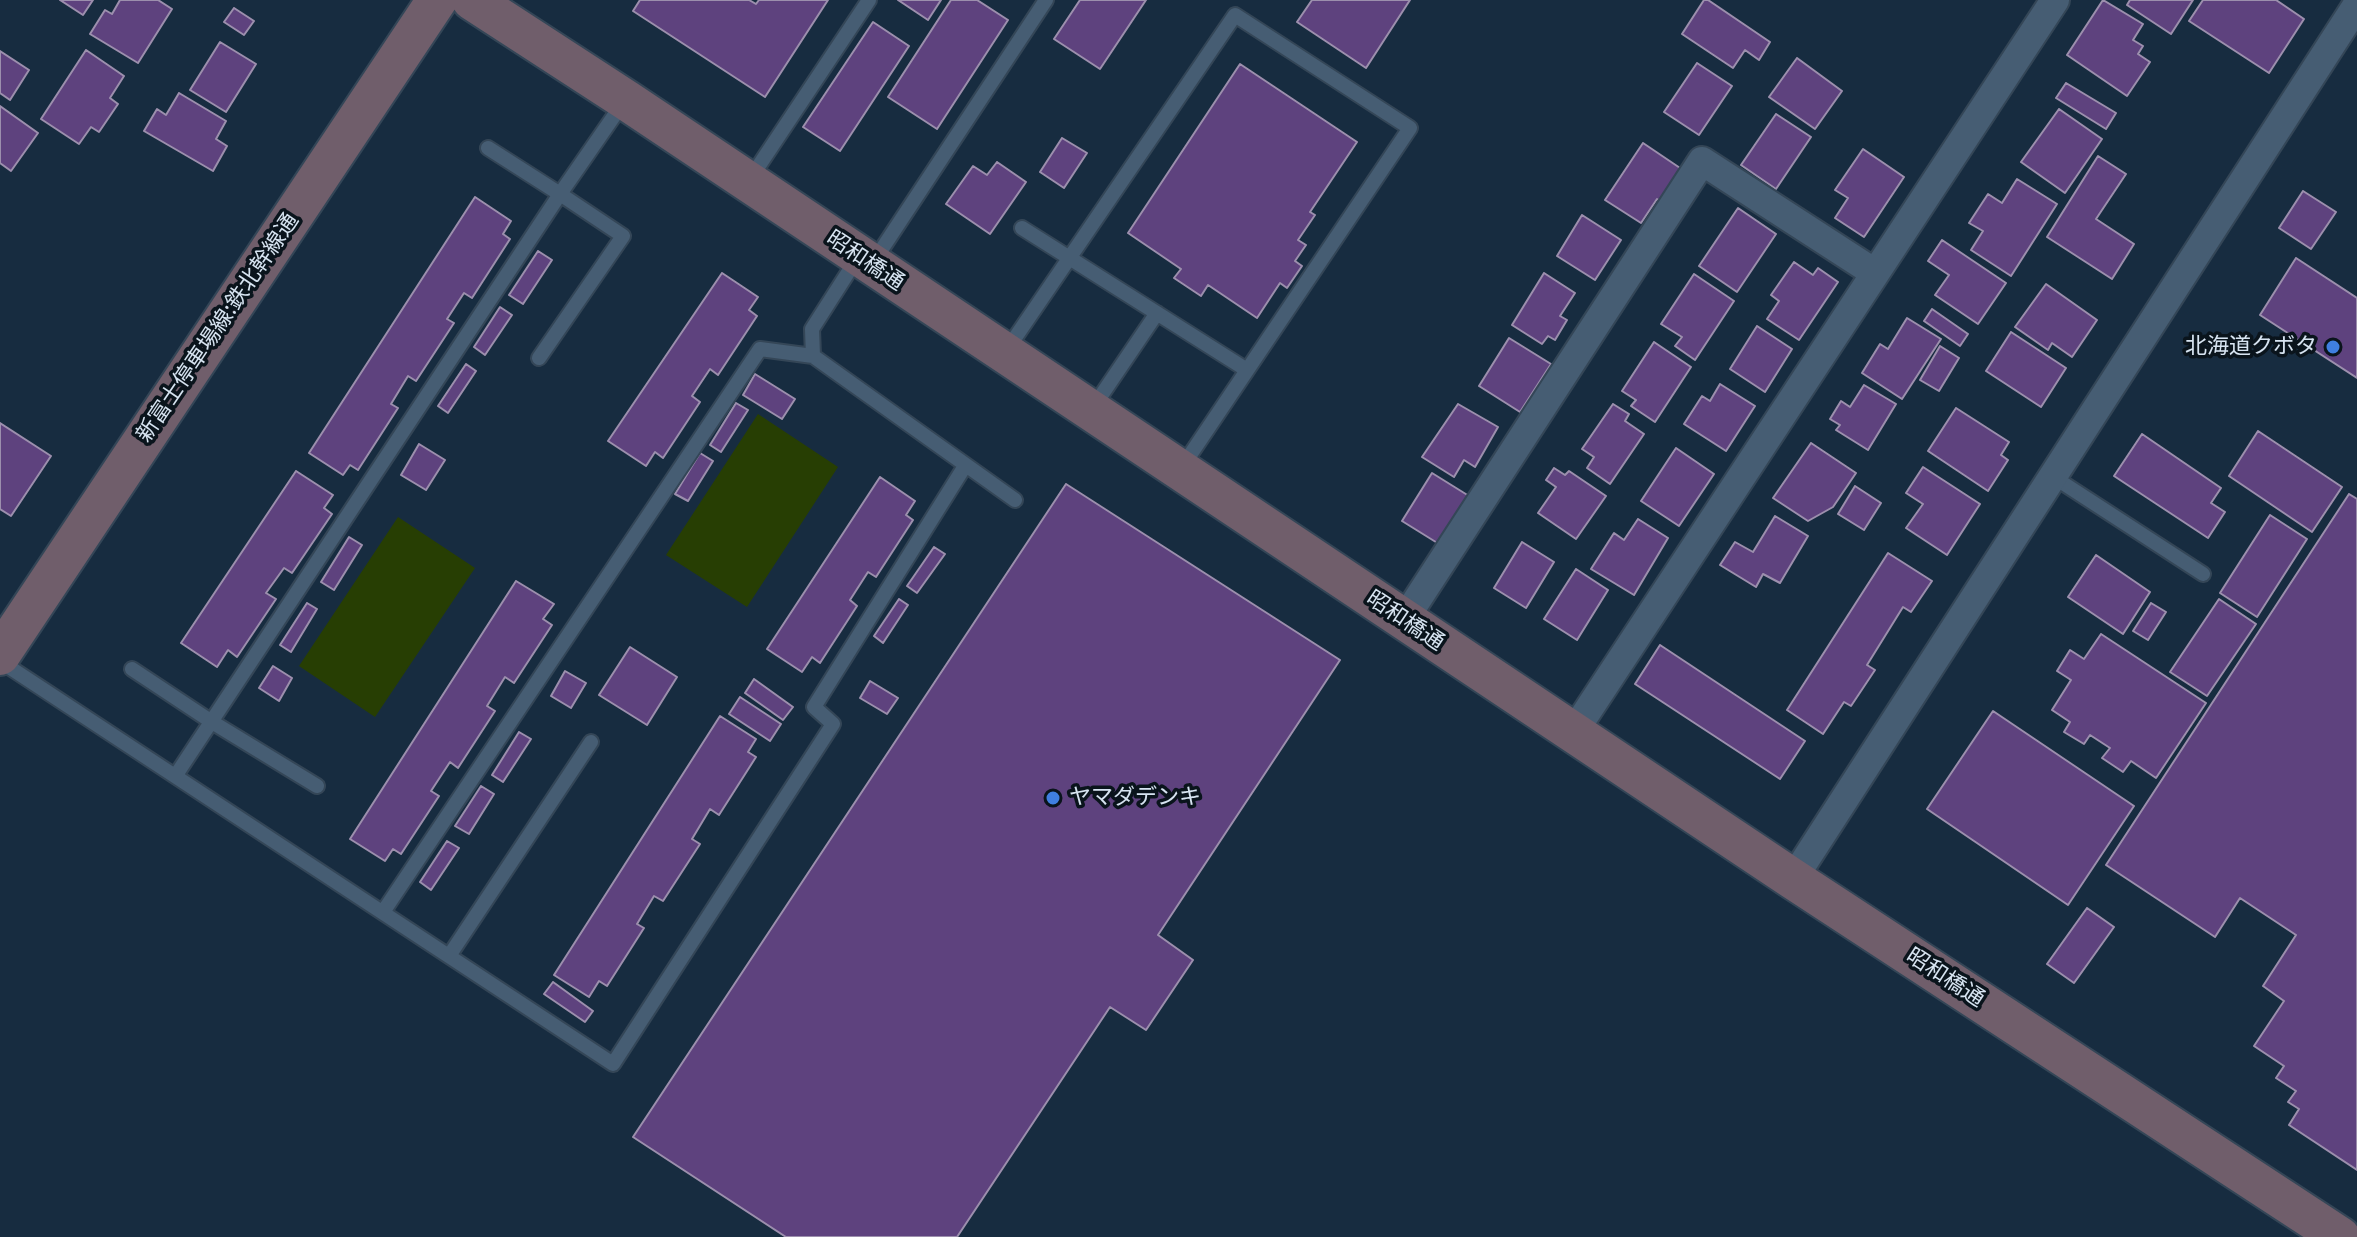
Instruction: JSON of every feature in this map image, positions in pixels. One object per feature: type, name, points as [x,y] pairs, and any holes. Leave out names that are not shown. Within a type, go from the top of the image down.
[{"type":"street","name":"新富士停車場線:鉄北幹線通","points":[[0,658],[437,0]]},
{"type":"street","name":"昭和橋通","points":[[472,0],[1793,879],[2340,1237]]},
{"type":"street","points":[[1573,733],[2055,0]]},
{"type":"street","points":[[1793,879],[2357,5]]},
{"type":"street","points":[[1404,620],[1702,161],[1875,273]]},
{"type":"lane","points":[[748,182],[869,0]]},
{"type":"lane","points":[[813,356],[812,329],[865,261],[1046,0]]},
{"type":"lane","points":[[1004,354],[1235,15],[1410,128],[1179,471]]},
{"type":"lane","points":[[176,775],[560,194],[626,100]]},
{"type":"lane","points":[[488,148],[623,236],[539,358]]},
{"type":"lane","points":[[1022,228],[1247,370]]},
{"type":"lane","points":[[1091,411],[1157,313]]},
{"type":"lane","points":[[383,912],[760,349],[813,356],[1015,500]]},
{"type":"lane","points":[[0,658],[613,1064],[833,724],[814,707],[965,466]]},
{"type":"lane","points":[[2052,476],[2203,574]]},
{"type":"lane","points":[[132,669],[317,786]]},
{"type":"lane","points":[[449,956],[591,742]]},
{"type":"green space","points":[[758,414],[838,467],[747,607],[666,555]]},
{"type":"green space","points":[[398,517],[475,568],[375,717],[299,666]]},
{"type":"building","points":[[60,0],[93,0],[83,15]]},
{"type":"building","points":[[120,0],[158,0],[172,9],[138,63],[90,34],[105,10],[112,14]]},
{"type":"building","points":[[640,0],[749,0],[756,4],[759,0],[828,0],[765,97],[633,11]]},
{"type":"building","points":[[898,0],[941,0],[928,20]]},
{"type":"building","points":[[951,0],[977,0],[1008,20],[937,129],[888,97]]},
{"type":"building","points":[[1080,0],[1146,0],[1100,69],[1054,39]]},
{"type":"building","points":[[1312,0],[1410,0],[1366,68],[1297,22]]},
{"type":"building","points":[[1704,0],[1770,42],[1759,60],[1745,50],[1733,68],[1682,34]]},
{"type":"building","points":[[2103,0],[2143,24],[2133,40],[2143,46],[2138,54],[2150,62],[2127,96],[2067,55]]},
{"type":"building","points":[[2130,0],[2193,0],[2171,34],[2127,5]]},
{"type":"building","points":[[2203,0],[2276,0],[2304,19],[2269,73],[2189,21]]},
{"type":"building","points":[[234,8],[254,21],[244,35],[224,22]]},
{"type":"building","points":[[873,22],[909,46],[840,151],[803,127]]},
{"type":"building","points":[[220,42],[256,64],[226,112],[190,90]]},
{"type":"building","points":[[86,50],[124,76],[110,98],[118,104],[99,132],[91,127],[79,144],[41,119]]},
{"type":"building","points":[[0,51],[29,70],[10,100],[0,93]]},
{"type":"building","points":[[1797,58],[1842,91],[1815,129],[1769,97]]},
{"type":"building","points":[[1697,63],[1732,86],[1699,135],[1664,112]]},
{"type":"building","points":[[1240,64],[1357,142],[1310,212],[1315,215],[1298,240],[1306,245],[1295,261],[1302,266],[1287,288],[1280,283],[1257,318],[1208,285],[1201,296],[1174,278],[1181,269],[1128,233]]},
{"type":"building","points":[[2066,83],[2116,113],[2106,129],[2056,98]]},
{"type":"building","points":[[179,93],[226,121],[216,139],[227,146],[213,171],[144,131],[157,109],[166,115]]},
{"type":"building","points":[[0,106],[38,133],[11,171],[0,163]]},
{"type":"building","points":[[2059,109],[2102,139],[2065,193],[2021,162]]},
{"type":"building","points":[[1776,114],[1811,137],[1776,189],[1741,165]]},
{"type":"building","points":[[1062,138],[1087,153],[1064,188],[1040,172]]},
{"type":"building","points":[[1643,143],[1683,170],[1662,202],[1657,199],[1641,223],[1605,200]]},
{"type":"building","points":[[1863,149],[1904,177],[1864,237],[1835,218],[1848,198],[1835,190]]},
{"type":"building","points":[[2098,156],[2126,174],[2096,219],[2134,244],[2112,279],[2047,237]]},
{"type":"building","points":[[997,162],[1026,182],[990,234],[946,204],[973,166],[987,175]]},
{"type":"building","points":[[2017,179],[2057,204],[2011,276],[1971,250],[1983,231],[1969,223],[1988,194],[2002,203]]},
{"type":"building","points":[[2303,191],[2336,212],[2311,249],[2279,228]]},
{"type":"building","points":[[475,197],[511,221],[503,234],[510,239],[472,298],[464,293],[447,319],[454,323],[416,381],[408,376],[391,404],[398,408],[358,470],[350,465],[343,475],[309,453]]},
{"type":"building","points":[[1738,208],[1776,234],[1737,292],[1699,266]]},
{"type":"building","points":[[1582,215],[1621,240],[1595,280],[1557,256]]},
{"type":"building","points":[[1942,240],[2006,283],[1978,324],[1935,295],[1949,275],[1928,261]]},
{"type":"building","points":[[538,251],[552,260],[523,304],[509,295]]},
{"type":"building","name":"北海道クボタ","points":[[2296,258],[2357,298],[2357,378],[2260,315]]},
{"type":"building","points":[[1794,262],[1813,275],[1818,268],[1838,282],[1799,340],[1767,319],[1779,301],[1771,295]]},
{"type":"building","points":[[722,273],[758,297],[749,310],[757,316],[718,375],[710,369],[692,396],[700,402],[663,458],[655,452],[646,466],[608,441]]},
{"type":"building","points":[[1544,273],[1575,293],[1560,316],[1567,320],[1555,340],[1548,336],[1542,344],[1512,325]]},
{"type":"building","points":[[1694,274],[1734,301],[1695,360],[1675,346],[1682,337],[1661,324]]},
{"type":"building","points":[[2046,284],[2097,320],[2072,357],[2052,343],[2048,350],[2015,327]]},
{"type":"building","points":[[500,307],[512,315],[485,355],[474,347]]},
{"type":"building","points":[[1932,309],[1968,334],[1960,346],[1924,321]]},
{"type":"building","points":[[1907,318],[1941,339],[1902,399],[1862,373],[1880,344],[1888,349]]},
{"type":"building","points":[[1757,326],[1792,349],[1765,392],[1730,369]]},
{"type":"building","points":[[2011,332],[2066,368],[2041,407],[1986,371]]},
{"type":"building","points":[[1509,338],[1551,364],[1520,412],[1479,386]]},
{"type":"building","points":[[1654,342],[1691,367],[1655,422],[1631,406],[1636,400],[1622,391]]},
{"type":"building","points":[[1940,346],[1959,358],[1939,391],[1920,380]]},
{"type":"building","points":[[466,364],[476,371],[448,413],[438,406]]},
{"type":"building","points":[[755,374],[795,399],[782,419],[743,395]]},
{"type":"building","points":[[1720,384],[1755,406],[1726,451],[1684,424],[1702,396],[1710,401]]},
{"type":"building","points":[[1864,385],[1896,404],[1868,450],[1836,430],[1840,425],[1830,419],[1841,401],[1850,407]]},
{"type":"building","points":[[736,403],[748,410],[721,452],[710,445]]},
{"type":"building","points":[[1458,404],[1498,427],[1475,467],[1464,460],[1454,477],[1422,457]]},
{"type":"building","points":[[1613,404],[1629,414],[1625,421],[1644,434],[1610,484],[1587,468],[1594,457],[1582,449]]},
{"type":"building","points":[[1956,408],[2009,442],[2001,455],[2008,460],[1988,491],[1928,451]]},
{"type":"building","points":[[0,423],[51,456],[11,516],[0,509]]},
{"type":"building","points":[[2258,431],[2342,487],[2312,532],[2229,476]]},
{"type":"building","points":[[2142,434],[2221,488],[2211,503],[2225,512],[2208,538],[2114,476]]},
{"type":"building","points":[[1811,443],[1856,473],[1833,507],[1808,521],[1773,498]]},
{"type":"building","points":[[419,444],[445,460],[426,490],[401,475]]},
{"type":"building","points":[[1676,448],[1714,474],[1679,526],[1641,501]]},
{"type":"building","points":[[700,453],[713,461],[688,501],[675,494]]},
{"type":"building","points":[[1923,467],[1980,504],[1947,555],[1906,528],[1923,504],[1906,493]]},
{"type":"building","points":[[1554,468],[1565,475],[1569,471],[1606,496],[1576,539],[1538,513],[1556,487],[1546,480]]},
{"type":"building","points":[[296,471],[333,495],[324,508],[332,514],[292,573],[284,568],[266,593],[276,599],[237,657],[228,650],[217,667],[181,643]]},
{"type":"building","points":[[1432,473],[1469,496],[1439,544],[1402,521]]},
{"type":"building","points":[[880,477],[915,501],[906,515],[913,520],[876,577],[868,572],[850,600],[857,606],[820,663],[812,657],[802,672],[767,649]]},
{"type":"building","name":"ヤマダデンキ","points":[[1066,484],[1340,660],[1158,935],[1193,960],[1146,1030],[1110,1007],[957,1237],[786,1237],[633,1137]]},
{"type":"building","points":[[1855,486],[1881,503],[1864,530],[1838,514]]},
{"type":"building","points":[[2349,494],[2357,499],[2357,1170],[2289,1125],[2299,1109],[2288,1102],[2296,1091],[2276,1078],[2284,1066],[2254,1046],[2284,1001],[2263,986],[2296,935],[2240,898],[2215,937],[2106,865]]},
{"type":"building","points":[[2270,515],[2307,539],[2257,617],[2220,593]]},
{"type":"building","points":[[1775,516],[1808,536],[1780,583],[1763,574],[1756,587],[1720,565],[1735,542],[1753,552]]},
{"type":"building","points":[[1638,519],[1668,538],[1634,595],[1591,569],[1614,533],[1624,540]]},
{"type":"building","points":[[349,537],[362,545],[334,590],[321,582]]},
{"type":"building","points":[[1522,542],[1554,562],[1526,608],[1494,588]]},
{"type":"building","points":[[934,547],[945,554],[917,593],[907,586]]},
{"type":"building","points":[[1888,553],[1932,581],[1911,612],[1903,607],[1867,665],[1875,670],[1851,706],[1844,702],[1823,734],[1787,710]]},
{"type":"building","points":[[2096,555],[2150,592],[2123,634],[2068,597]]},
{"type":"building","points":[[1576,569],[1608,590],[1577,640],[1544,619]]},
{"type":"building","points":[[516,581],[554,604],[543,619],[552,625],[514,683],[505,677],[487,706],[495,711],[458,768],[450,762],[431,791],[439,796],[401,854],[393,849],[385,861],[350,839]]},
{"type":"building","points":[[899,599],[908,605],[883,643],[874,636]]},
{"type":"building","points":[[2219,599],[2256,624],[2207,696],[2170,672]]},
{"type":"building","points":[[307,603],[317,609],[291,652],[280,645]]},
{"type":"building","points":[[2151,603],[2166,612],[2148,640],[2133,631]]},
{"type":"building","points":[[2101,634],[2206,703],[2156,778],[2131,761],[2123,772],[2102,758],[2110,748],[2090,735],[2084,744],[2064,732],[2070,722],[2052,710],[2071,680],[2057,671],[2070,650],[2084,659]]},
{"type":"building","points":[[1660,645],[1805,741],[1780,779],[1635,684]]},
{"type":"building","points":[[630,647],[677,677],[647,725],[599,695]]},
{"type":"building","points":[[273,666],[292,678],[279,701],[259,688]]},
{"type":"building","points":[[565,671],[586,683],[571,708],[551,696]]},
{"type":"building","points":[[754,679],[793,707],[783,720],[745,693]]},
{"type":"building","points":[[870,681],[898,698],[887,714],[860,698]]},
{"type":"building","points":[[740,697],[781,724],[770,741],[729,714]]},
{"type":"building","points":[[1993,711],[2134,806],[2068,905],[1927,809]]},
{"type":"building","points":[[720,716],[756,739],[748,752],[756,757],[719,815],[710,809],[692,839],[700,844],[663,901],[654,896],[637,924],[644,928],[607,986],[599,981],[589,997],[554,975]]},
{"type":"building","points":[[519,732],[531,739],[503,782],[492,775]]},
{"type":"building","points":[[481,786],[494,794],[469,834],[455,826]]},
{"type":"building","points":[[447,841],[459,848],[431,890],[420,882]]},
{"type":"building","points":[[2087,908],[2114,927],[2074,983],[2047,964]]},
{"type":"building","points":[[553,982],[593,1011],[585,1022],[544,994]]},
{"type":"place","name":"北海道クボタ","points":[[2333,347]]},
{"type":"place","name":"ヤマダデンキ","points":[[1053,798]]}]
